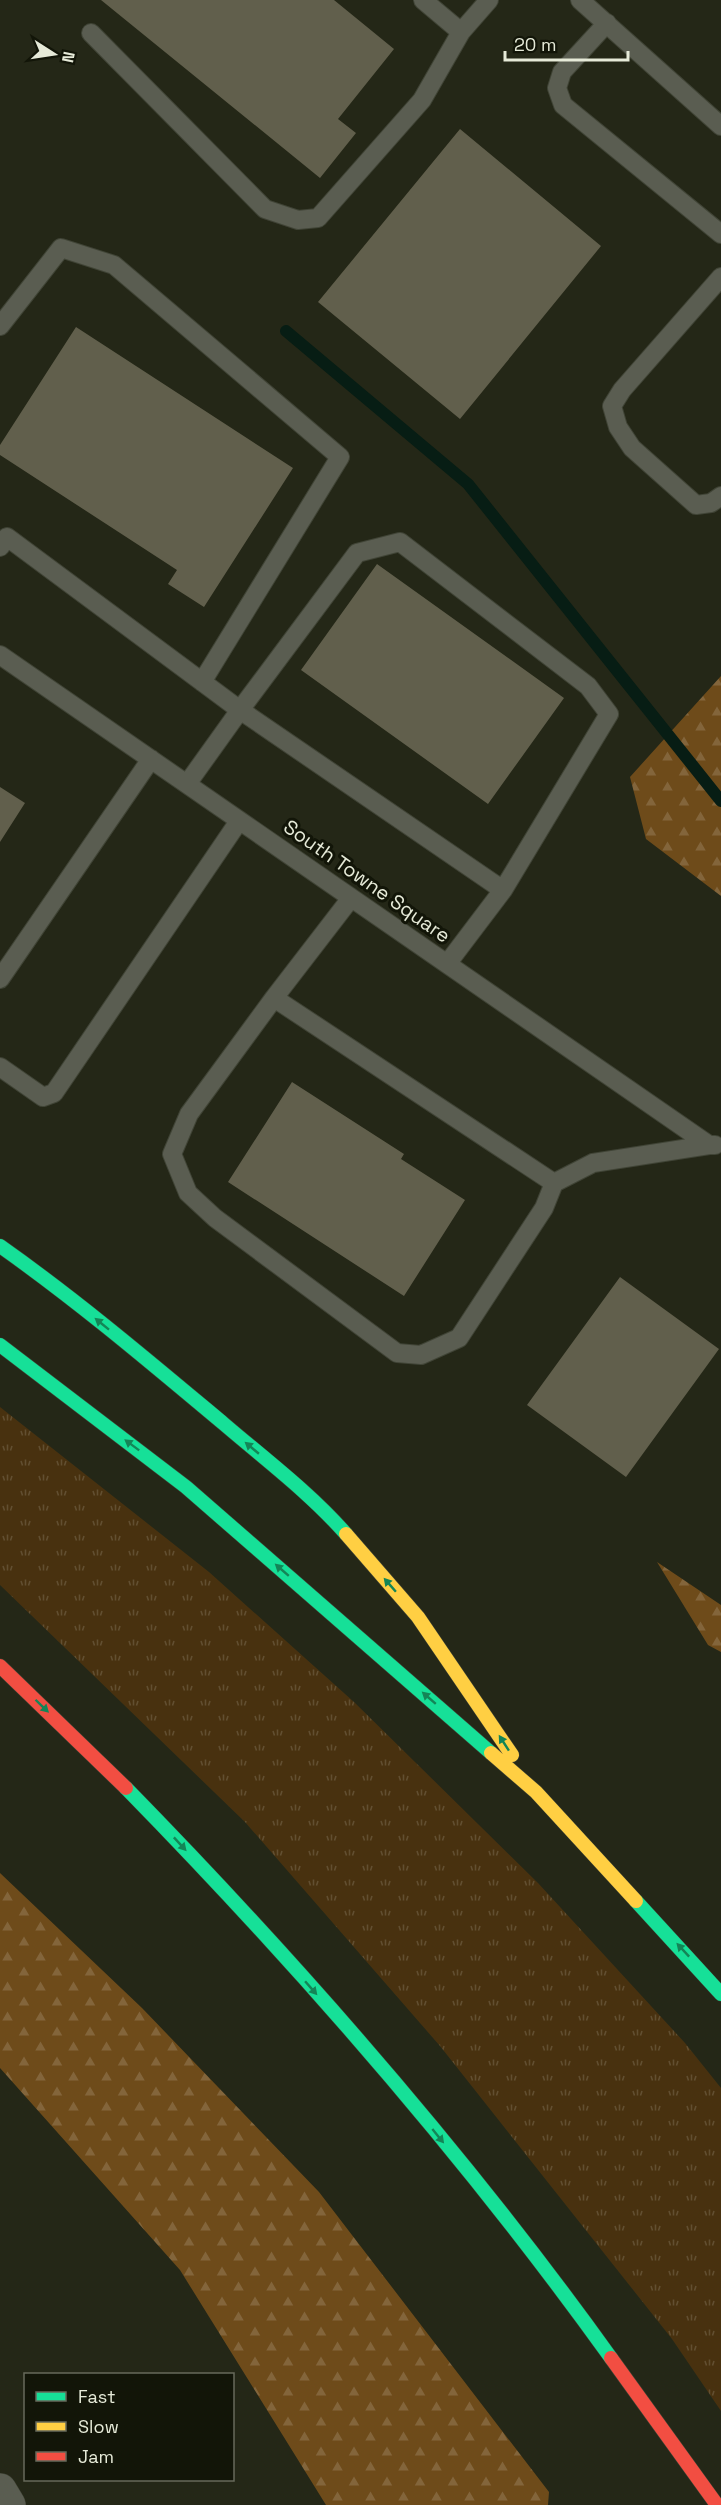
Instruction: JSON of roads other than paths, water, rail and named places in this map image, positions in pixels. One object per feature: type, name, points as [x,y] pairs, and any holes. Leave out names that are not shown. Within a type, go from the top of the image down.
[{"type":"highway","points":[[0,1246],[48,1280],[325,1509],[418,1617],[536,1792]]},
{"type":"highway","points":[[0,1345],[186,1487],[536,1792],[721,1994]]},
{"type":"highway","points":[[0,1666],[127,1789],[237,1905],[417,2110],[560,2287],[717,2505]]},
{"type":"street","points":[[0,2490],[9,2505]]},
{"type":"lane","points":[[423,0],[461,32]]},
{"type":"lane","points":[[92,33],[265,209],[298,220],[318,218],[422,100],[461,32],[489,0]]},
{"type":"lane","points":[[580,0],[721,126]]},
{"type":"lane","points":[[607,23],[562,72],[557,88],[563,105],[721,234]]},
{"type":"lane","points":[[0,326],[61,248],[114,265],[340,457],[202,682]]},
{"type":"lane","points":[[721,277],[622,390],[612,406],[618,427],[632,448],[696,506],[711,503],[721,496]]},
{"type":"lane","points":[[2,538],[240,710],[504,890]]},
{"type":"lane","points":[[187,784],[357,553],[400,542],[588,686],[609,714],[504,890],[447,964]]},
{"type":"lane","name":"South Towne Square","points":[[0,655],[447,964],[715,1145]]},
{"type":"lane","points":[[0,979],[151,759]]},
{"type":"lane","points":[[0,1067],[43,1097],[54,1093],[239,820]]},
{"type":"lane","points":[[351,898],[189,1114],[172,1154],[188,1193],[215,1218],[397,1353],[421,1355],[459,1338],[544,1208],[554,1183],[593,1163],[715,1145]]},
{"type":"lane","points":[[274,998],[554,1183]]},
{"type":"waterway","points":[[286,331],[468,484],[721,801]]}]
